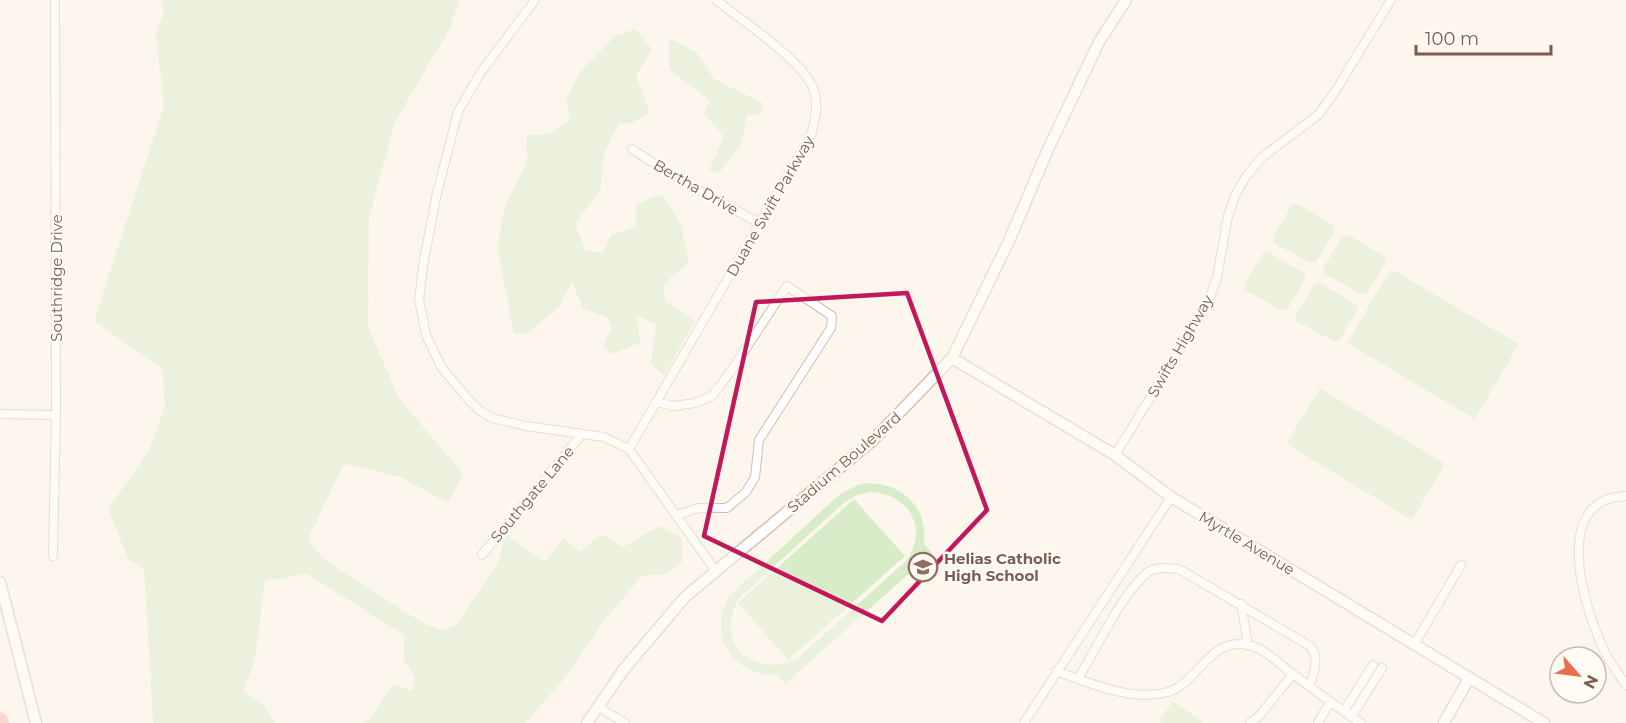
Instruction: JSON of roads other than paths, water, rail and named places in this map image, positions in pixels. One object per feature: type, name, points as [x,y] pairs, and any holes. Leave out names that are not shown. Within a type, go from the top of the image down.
[{"type":"main road","name":"Stadium Boulevard","points":[[587,723],[650,638],[685,597],[873,440],[952,358],[1009,241],[1049,147],[1094,53],[1126,0]]},
{"type":"main road","name":"Myrtle Avenue","points":[[952,358],[1115,455],[1171,498],[1544,723]]},
{"type":"main road","points":[[0,582],[36,723]]},
{"type":"main road","points":[[1444,723],[1469,678]]},
{"type":"street","name":"Southridge Drive","points":[[53,556],[56,415],[55,0]]},
{"type":"street","points":[[535,0],[482,72],[458,112],[437,193],[424,260],[419,299],[426,335],[442,368],[468,399],[480,411],[492,418],[526,426],[603,437],[629,449],[715,570]]},
{"type":"street","name":"Duane Swift Parkway","points":[[629,449],[761,224],[811,135],[816,119],[815,91],[804,71],[716,0]]},
{"type":"street","name":"Swifts Highway","points":[[1115,455],[1206,307],[1217,278],[1228,216],[1245,178],[1261,158],[1318,115],[1336,90],[1390,0]]},
{"type":"street","name":"Bertha Drive","points":[[632,149],[675,177],[761,224]]},
{"type":"street","points":[[656,402],[674,406],[695,403],[712,396],[787,286],[832,316],[831,328],[759,440],[755,477],[746,492],[727,508],[699,508],[677,515]]},
{"type":"street","points":[[0,414],[56,415]]},
{"type":"street","name":"Southgate Lane","points":[[482,555],[582,434]]},
{"type":"street","points":[[1626,496],[1606,499],[1587,515],[1580,527],[1579,560],[1583,591],[1590,618],[1606,654],[1626,685]]},
{"type":"street","points":[[1024,723],[1171,498]]},
{"type":"street","points":[[1414,645],[1461,565]]},
{"type":"street","points":[[1078,679],[1121,606],[1148,572],[1160,568],[1179,569],[1310,646],[1314,652],[1313,676],[1309,686]]},
{"type":"street","points":[[1241,604],[1248,645]]},
{"type":"street","points":[[1056,671],[1120,691],[1152,695],[1170,691],[1186,680],[1210,655],[1224,647],[1248,645],[1264,652],[1361,723]]},
{"type":"street","points":[[1344,711],[1378,666],[1351,717]]},
{"type":"street","points":[[1250,723],[1260,715],[1293,674]]},
{"type":"street","points":[[1318,723],[1330,702]]},
{"type":"street","points":[[598,707],[625,723]]},
{"type":"place","name":"Helias Catholic High School","points":[[923,567]]}]
